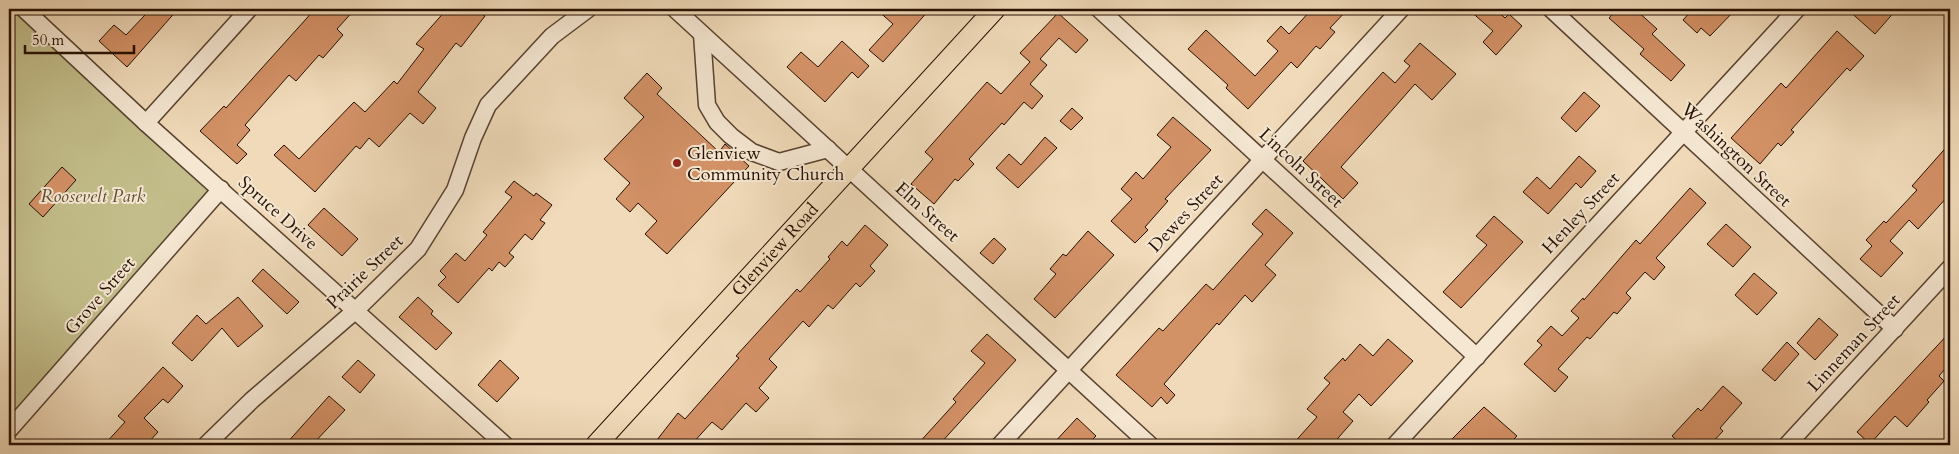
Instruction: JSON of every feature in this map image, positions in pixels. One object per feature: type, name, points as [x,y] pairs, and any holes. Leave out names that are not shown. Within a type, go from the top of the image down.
[{"type":"main road","name":"Glenview Road","points":[[596,445],[995,9]]},
{"type":"street","name":"Spruce Drive","points":[[24,9],[146,123],[505,445]]},
{"type":"street","points":[[146,123],[249,9]]},
{"type":"street","name":"Prairie Street","points":[[206,445],[252,400],[356,310],[418,249],[455,190],[473,138],[488,105],[552,36],[588,9]]},
{"type":"street","name":"Elm Street","points":[[675,9],[1150,445]]},
{"type":"street","name":"Lincoln Street","points":[[1099,9],[1476,357]]},
{"type":"street","name":"Dewes Street","points":[[1000,445],[1401,9]]},
{"type":"street","name":"Washington Street","points":[[1551,9],[1682,133],[1895,329]]},
{"type":"street","name":"Henley Street","points":[[1395,445],[1797,9]]},
{"type":"street","points":[[702,34],[707,105],[717,122],[731,136],[752,152],[779,162],[828,149]]},
{"type":"street","name":"Grove Street","points":[[9,430],[221,189]]},
{"type":"street","name":"Linneman Street","points":[[1787,445],[1950,268]]},
{"type":"green space","name":"Roosevelt Park","points":[[9,9],[13,9],[211,189],[9,417]]},
{"type":"building","points":[[138,9],[178,9],[127,67],[99,41],[114,25],[126,35],[145,15]]},
{"type":"building","points":[[315,9],[355,9],[337,29],[343,35],[323,58],[319,55],[296,81],[289,75],[245,125],[250,130],[237,145],[247,154],[237,164],[200,131],[224,106],[226,108]]},
{"type":"building","points":[[447,9],[476,9],[485,16],[461,47],[456,43],[418,92],[436,108],[423,124],[410,113],[379,147],[369,138],[360,149],[356,146],[315,192],[274,155],[284,145],[299,159],[354,102],[365,112],[394,81],[397,84],[424,49],[416,44]]},
{"type":"building","points":[[876,9],[930,9],[883,62],[869,50],[893,24]]},
{"type":"building","points":[[1312,9],[1348,9],[1330,28],[1335,32],[1320,49],[1316,46],[1297,68],[1291,62],[1248,109],[1226,88],[1228,85],[1188,49],[1206,30],[1255,76],[1278,51],[1267,41],[1281,26],[1289,34]]},
{"type":"building","points":[[1468,9],[1495,9],[1505,18],[1509,14],[1522,26],[1496,55],[1483,42],[1493,31]]},
{"type":"building","points":[[1617,9],[1635,9],[1657,29],[1652,34],[1685,65],[1671,81],[1640,54],[1644,49],[1609,18]]},
{"type":"building","points":[[1693,9],[1736,9],[1710,36],[1701,28],[1697,33],[1683,20]]},
{"type":"building","points":[[1847,9],[1897,9],[1875,34]]},
{"type":"building","points":[[1058,13],[1088,40],[1076,53],[1059,38],[1040,59],[1047,65],[1030,84],[1043,96],[1032,109],[1024,102],[1004,125],[1002,123],[969,159],[974,164],[958,181],[955,179],[934,204],[911,184],[933,159],[925,152],[987,82],[1001,94],[1030,62],[1020,53]]},
{"type":"building","points":[[1837,31],[1864,56],[1850,71],[1847,68],[1791,130],[1794,132],[1781,146],[1778,143],[1760,164],[1731,138],[1781,83],[1786,88]]},
{"type":"building","points":[[842,41],[869,66],[858,78],[852,72],[825,102],[787,67],[801,52],[818,67]]},
{"type":"building","points":[[1420,43],[1456,74],[1432,100],[1415,84],[1341,167],[1358,183],[1343,199],[1303,161],[1383,72],[1395,83],[1410,66],[1404,61]]},
{"type":"building","name":"Glenview Community Church","points":[[647,73],[662,88],[657,94],[719,152],[725,144],[749,166],[667,254],[645,234],[657,221],[638,203],[630,212],[616,199],[630,183],[604,159],[644,117],[624,98]]},
{"type":"building","points":[[1584,92],[1600,106],[1576,132],[1561,118]]},
{"type":"building","points":[[1072,108],[1083,118],[1071,130],[1060,121]]},
{"type":"building","points":[[1173,117],[1211,150],[1165,199],[1168,201],[1145,227],[1148,230],[1135,243],[1111,221],[1132,199],[1121,189],[1136,172],[1143,179],[1171,147],[1157,135]]},
{"type":"building","points":[[1045,137],[1057,148],[1018,188],[996,168],[1009,154],[1021,165]]},
{"type":"building","points":[[1950,143],[1950,194],[1918,229],[1909,220],[1890,241],[1903,253],[1881,277],[1860,259],[1872,246],[1866,240],[1884,221],[1886,223],[1917,190],[1912,186]]},
{"type":"building","points":[[1579,156],[1596,171],[1581,188],[1576,183],[1548,214],[1523,192],[1537,177],[1550,189]]},
{"type":"building","points":[[62,167],[76,180],[43,217],[29,204]]},
{"type":"building","points":[[514,181],[534,196],[536,193],[552,205],[540,220],[545,223],[532,240],[525,234],[509,253],[514,257],[505,267],[499,262],[492,271],[489,268],[458,303],[438,285],[446,277],[440,271],[456,253],[465,261],[487,235],[483,232],[512,197],[505,192]]},
{"type":"building","points":[[1690,188],[1706,203],[1656,258],[1665,267],[1654,280],[1645,272],[1626,293],[1631,298],[1617,314],[1614,312],[1590,339],[1587,337],[1558,369],[1568,377],[1555,392],[1524,364],[1542,345],[1537,341],[1551,326],[1562,336],[1579,318],[1571,311],[1583,298],[1584,300],[1636,240],[1640,244]]},
{"type":"building","points":[[324,208],[358,239],[342,256],[308,225]]},
{"type":"building","points":[[1266,209],[1293,233],[1265,265],[1276,275],[1252,302],[1245,295],[1219,325],[1217,323],[1164,384],[1175,395],[1167,404],[1161,397],[1152,407],[1116,375],[1159,328],[1163,331],[1206,284],[1213,290],[1263,234],[1252,224]]},
{"type":"building","points":[[1494,216],[1523,242],[1461,308],[1443,292],[1487,245],[1476,236]]},
{"type":"building","points":[[1726,224],[1751,247],[1733,267],[1707,244]]},
{"type":"building","points":[[865,225],[888,245],[870,266],[875,271],[860,287],[856,283],[833,309],[828,305],[809,327],[803,321],[769,359],[777,367],[759,388],[769,398],[756,412],[746,403],[722,430],[712,422],[691,445],[653,445],[678,413],[685,419],[739,358],[736,356],[797,289],[800,292],[830,259],[828,257],[842,241],[847,246]]},
{"type":"building","points":[[1088,231],[1114,255],[1055,318],[1034,299],[1056,274],[1050,269],[1063,254],[1066,256]]},
{"type":"building","points":[[994,238],[1006,249],[993,264],[980,253]]},
{"type":"building","points":[[263,269],[299,302],[287,314],[252,281]]},
{"type":"building","points":[[1754,273],[1777,293],[1757,315],[1735,295]]},
{"type":"building","points":[[238,297],[263,326],[238,347],[222,328],[192,361],[172,343],[197,315],[206,324]]},
{"type":"building","points":[[418,297],[433,311],[431,314],[452,333],[436,350],[399,317]]},
{"type":"building","points":[[1819,318],[1838,335],[1815,360],[1797,343]]},
{"type":"building","points":[[1950,332],[1950,363],[1939,376],[1944,381],[1927,400],[1929,402],[1907,427],[1895,416],[1870,444],[1857,432]]},
{"type":"building","points":[[987,334],[1016,360],[939,445],[917,445],[956,402],[953,399],[985,363],[971,351]]},
{"type":"building","points":[[1388,339],[1413,361],[1371,406],[1359,394],[1343,412],[1353,421],[1332,445],[1292,445],[1317,417],[1307,409],[1330,383],[1324,378],[1343,358],[1345,361],[1360,344],[1373,356]]},
{"type":"building","points":[[1787,342],[1799,354],[1775,381],[1762,370]]},
{"type":"building","points":[[358,360],[375,375],[360,393],[342,377]]},
{"type":"building","points":[[500,360],[519,378],[497,402],[478,385]]},
{"type":"building","points":[[163,367],[183,386],[168,403],[163,399],[144,418],[158,432],[146,445],[104,445],[125,422],[118,416]]},
{"type":"building","points":[[1723,386],[1742,403],[1720,428],[1723,431],[1710,445],[1700,445],[1694,440],[1690,445],[1682,445],[1672,436],[1698,408],[1701,411]]},
{"type":"building","points":[[329,396],[345,410],[312,445],[285,445]]},
{"type":"building","points":[[1484,407],[1517,436],[1508,445],[1446,445]]},
{"type":"building","points":[[1077,418],[1096,436],[1087,445],[1052,445]]},
{"type":"place","name":"Glenview Community Church","points":[[677,163]]}]
